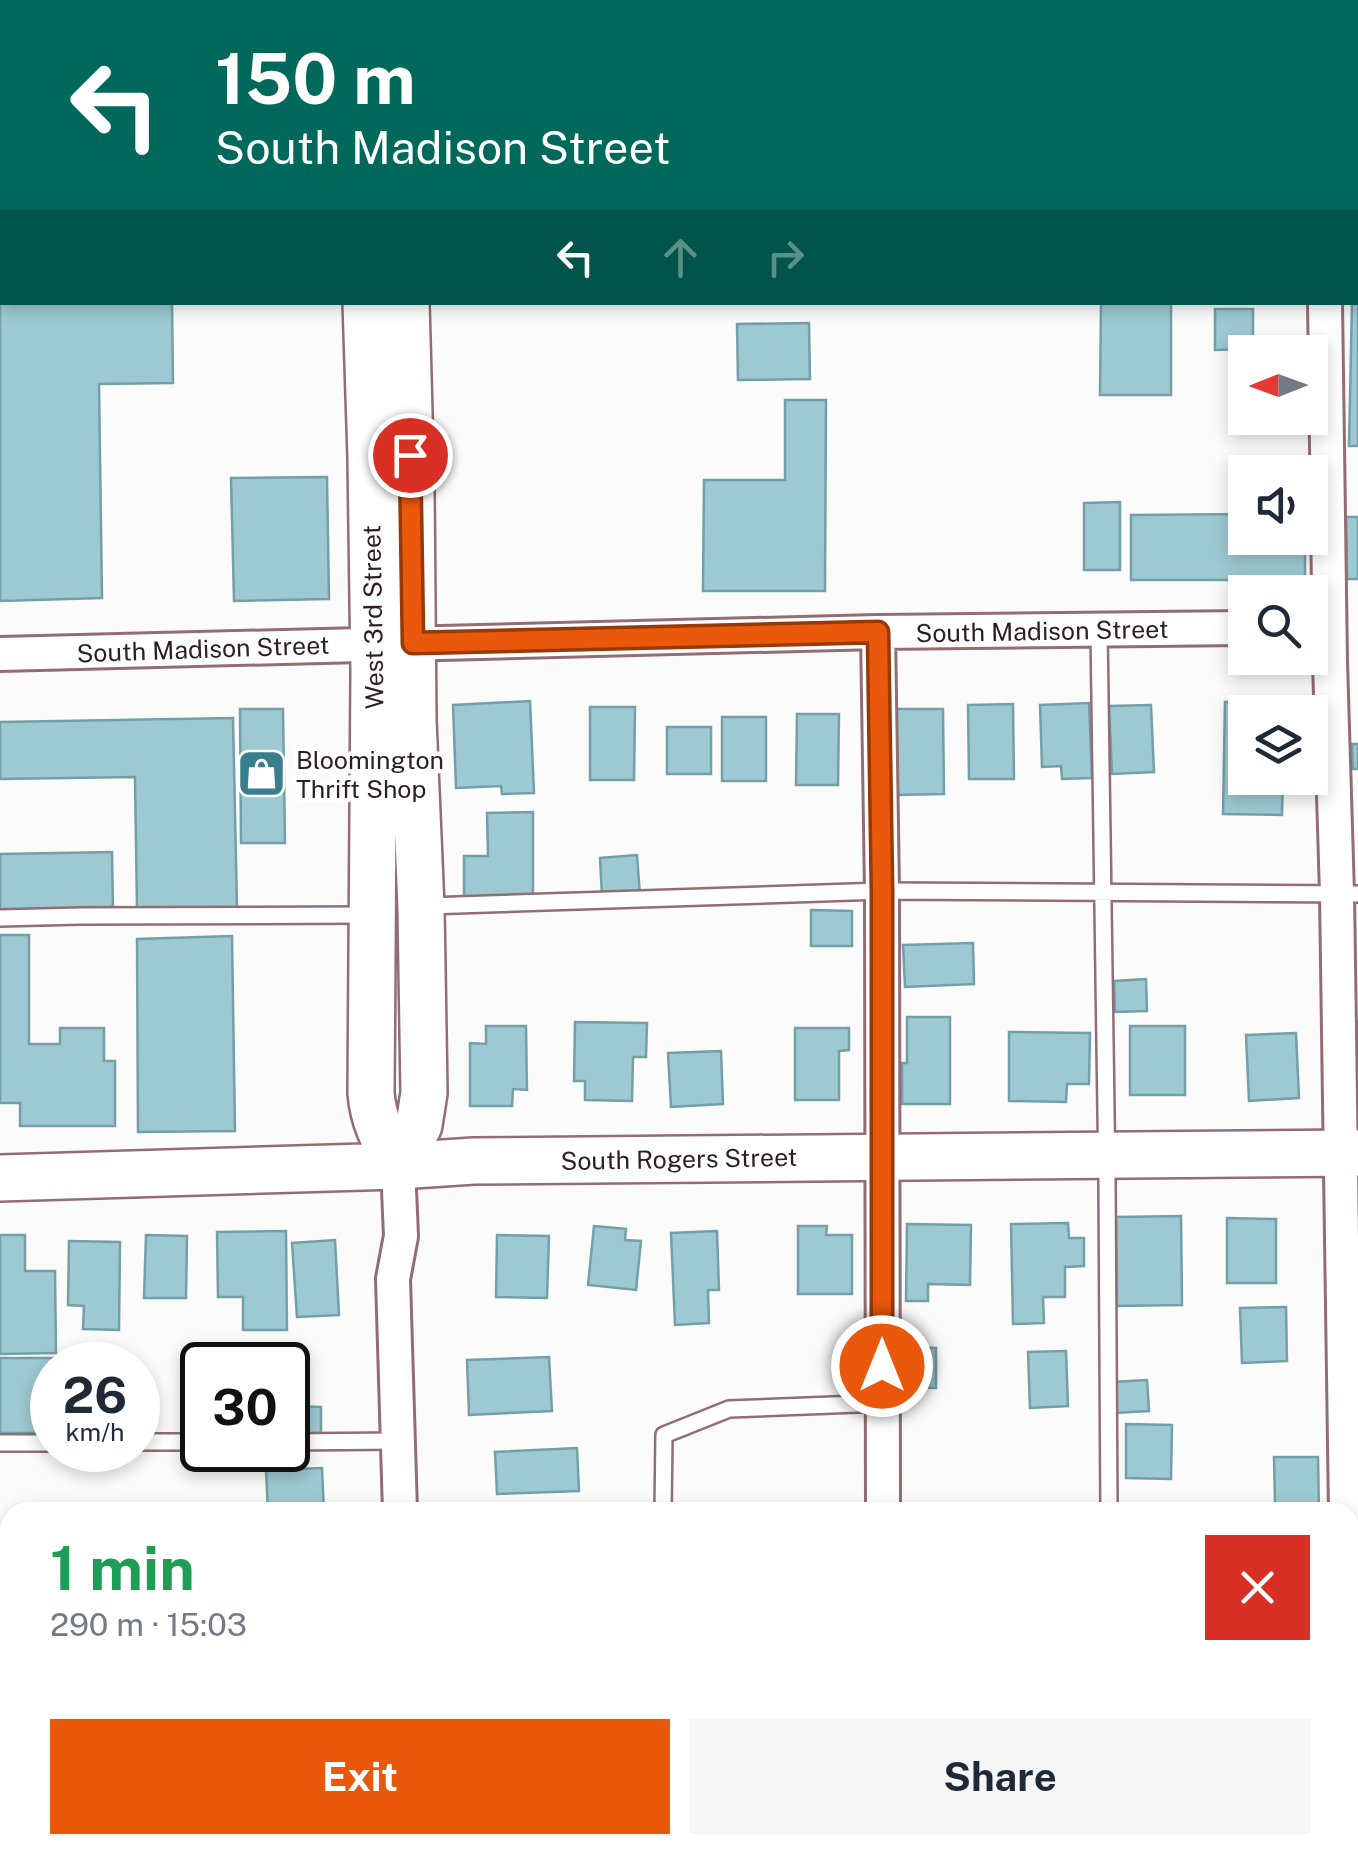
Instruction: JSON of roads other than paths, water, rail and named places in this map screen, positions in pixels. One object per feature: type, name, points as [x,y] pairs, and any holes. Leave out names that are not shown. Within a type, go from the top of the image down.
[{"type":"street","name":"West 3rd Street","points":[[366,305],[393,644],[414,720],[421,907],[423,1102],[419,1125],[398,1166]]},
{"type":"street","name":"West 3rd Street","points":[[400,1502],[393,1279],[401,1236],[398,1166],[379,1130],[372,1102],[370,916],[393,644],[406,305]]},
{"type":"street","points":[[1325,305],[1332,627],[1347,894],[1346,1502]]},
{"type":"street","name":"South Madison Street","points":[[0,654],[878,632],[1228,628]]},
{"type":"street","points":[[878,632],[882,1502]]},
{"type":"street","name":"South Rogers Street","points":[[0,1178],[474,1162],[1349,1152]]},
{"type":"lane","points":[[1099,630],[1109,1502]]},
{"type":"lane","points":[[421,907],[882,891],[1347,894]]},
{"type":"lane","points":[[0,918],[370,916]]},
{"type":"lane","points":[[662,1502],[664,1435],[730,1409],[882,1402]]},
{"type":"lane","points":[[310,1442],[398,1441]]},
{"type":"lane","points":[[0,1443],[30,1442]]},
{"type":"place","name":"Bloomington Thrift Shop","points":[[261,774]]}]
